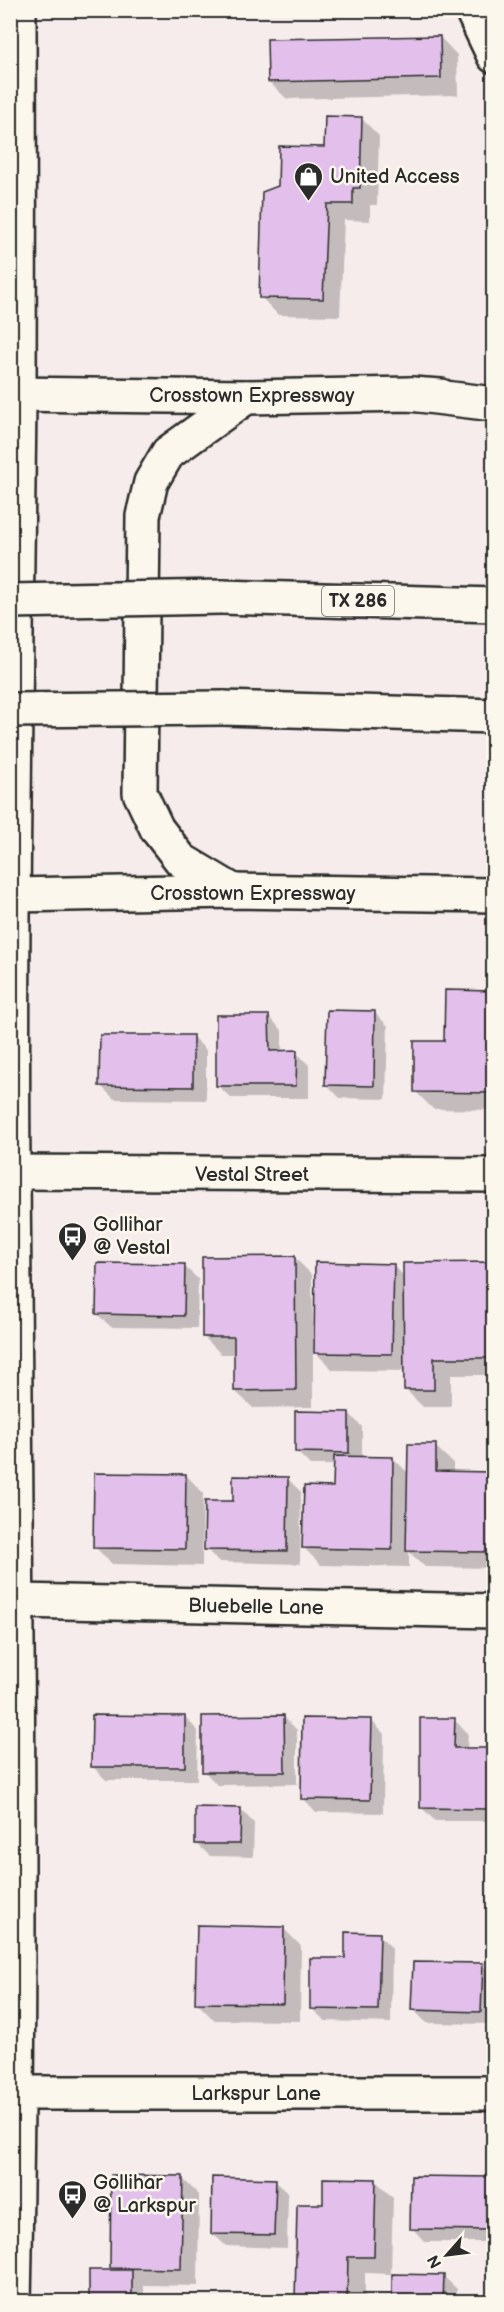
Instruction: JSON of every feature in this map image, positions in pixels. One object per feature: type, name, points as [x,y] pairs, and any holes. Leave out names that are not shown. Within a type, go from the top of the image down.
[{"type":"main road","points":[[14,2301],[14,1684],[18,1601],[13,1411],[12,895],[19,10]]},
{"type":"main road","points":[[472,10],[494,56]]},
{"type":"main road","name":"Crosstown Expressway","points":[[15,394],[246,398],[411,394],[494,399]]},
{"type":"main road","points":[[411,394],[494,404]]},
{"type":"main road","points":[[233,891],[181,860],[158,829],[140,793],[143,516],[151,482],[168,453],[246,398]]},
{"type":"main road","name":"TX 286","points":[[10,602],[222,597],[494,605]]},
{"type":"main road","points":[[10,710],[223,708],[494,716]]},
{"type":"main road","name":"Crosstown Expressway","points":[[12,895],[233,891],[494,895]]},
{"type":"main road","name":"Vestal Street","points":[[12,1172],[494,1175]]},
{"type":"main road","name":"Bluebelle Lane","points":[[18,1601],[494,1611]]},
{"type":"main road","name":"Larkspur Lane","points":[[15,2093],[494,2093]]},
{"type":"building","points":[[440,36],[441,78],[268,82],[267,39]]},
{"type":"building","points":[[325,116],[362,117],[360,188],[353,188],[353,204],[327,204],[323,299],[259,298],[262,192],[278,186],[279,146],[324,147]]},
{"type":"building","points":[[445,990],[494,991],[494,1093],[414,1092],[414,1041],[444,1041]]},
{"type":"building","points":[[327,1010],[375,1011],[374,1086],[325,1085]]},
{"type":"building","points":[[216,1015],[269,1015],[270,1051],[297,1050],[296,1086],[216,1086]]},
{"type":"building","points":[[100,1035],[193,1035],[193,1087],[99,1086]]},
{"type":"building","points":[[295,1256],[296,1390],[234,1391],[234,1337],[202,1337],[202,1257]]},
{"type":"building","points":[[315,1262],[394,1264],[392,1354],[314,1353]]},
{"type":"building","points":[[493,1262],[494,1358],[434,1358],[434,1390],[404,1390],[403,1263]]},
{"type":"building","points":[[97,1263],[185,1264],[184,1316],[96,1314]]},
{"type":"building","points":[[295,1411],[349,1412],[349,1453],[295,1452]]},
{"type":"building","points":[[408,1444],[436,1444],[436,1471],[492,1472],[491,1552],[406,1551]]},
{"type":"building","points":[[334,1456],[393,1457],[392,1550],[302,1548],[304,1486],[333,1487]]},
{"type":"building","points":[[94,1473],[186,1474],[185,1549],[93,1548]]},
{"type":"building","points":[[233,1476],[288,1477],[287,1551],[204,1550],[205,1501],[233,1501]]},
{"type":"building","points":[[92,1715],[185,1716],[185,1767],[91,1767]]},
{"type":"building","points":[[284,1715],[285,1772],[202,1772],[202,1716]]},
{"type":"building","points":[[302,1718],[372,1719],[370,1800],[301,1799]]},
{"type":"building","points":[[420,1718],[455,1718],[454,1748],[489,1748],[489,1809],[420,1808]]},
{"type":"building","points":[[195,1807],[241,1808],[240,1844],[195,1844]]},
{"type":"building","points":[[197,1925],[284,1927],[283,2004],[195,2003]]},
{"type":"building","points":[[345,1932],[380,1933],[378,2010],[310,2009],[310,1958],[345,1958]]},
{"type":"building","points":[[413,1962],[483,1963],[481,2012],[411,2010]]},
{"type":"building","points":[[111,2175],[183,2176],[181,2269],[110,2268]]},
{"type":"building","points":[[411,2176],[492,2177],[491,2230],[410,2229]]},
{"type":"building","points":[[212,2177],[276,2179],[274,2235],[211,2234]]},
{"type":"building","points":[[323,2178],[376,2179],[374,2257],[348,2257],[347,2302],[295,2302],[297,2204],[323,2204]]},
{"type":"building","points":[[89,2270],[132,2270],[132,2302],[89,2302]]},
{"type":"building","points":[[392,2274],[444,2275],[443,2302],[392,2302]]},
{"type":"place","name":"United Access","points":[[309,202]]},
{"type":"place","name":"Gollihar @ Vestal","points":[[72,1262]]},
{"type":"place","name":"Gollihar @ Larkspur","points":[[72,2220]]}]
